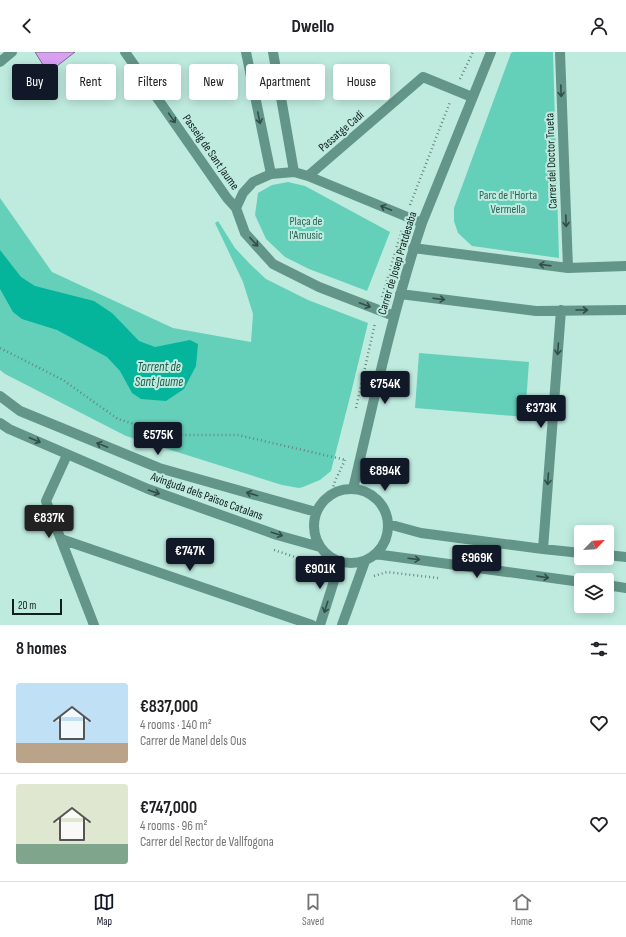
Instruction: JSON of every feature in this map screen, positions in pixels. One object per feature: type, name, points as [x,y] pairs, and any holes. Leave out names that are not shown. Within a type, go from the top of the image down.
[{"type":"street","points":[[3,60],[12,52]]},
{"type":"street","name":"Passeig de Sant Jaume","points":[[125,52],[227,198],[236,208]]},
{"type":"street","points":[[246,52],[271,174]]},
{"type":"street","points":[[272,52],[294,172]]},
{"type":"street","name":"Carrer de Josep Pratdesaba","points":[[354,489],[394,316],[413,248],[491,52]]},
{"type":"street","name":"Carrer del Doctor Trueta","points":[[560,52],[568,268]]},
{"type":"street","name":"Passatge Cadí","points":[[308,176],[423,77],[472,97]]},
{"type":"street","points":[[394,316],[319,287],[273,264],[245,233],[236,208],[243,193],[253,182],[271,174],[294,172],[308,176],[422,223]]},
{"type":"street","points":[[413,248],[568,268],[626,266]]},
{"type":"street","points":[[400,294],[536,310],[626,310]]},
{"type":"street","points":[[543,549],[561,310]]},
{"type":"street","name":"Avinguda dels Països Catalans","points":[[0,396],[20,411],[159,468],[316,512]]},
{"type":"street","name":"Avinguda dels Països Catalans","points":[[0,423],[9,429],[148,489],[277,535],[320,547]]},
{"type":"street","points":[[67,454],[46,500],[94,625]]},
{"type":"street","points":[[354,489],[370,494],[377,500],[386,515],[388,524],[387,535],[382,546],[375,554],[364,561],[353,563],[340,562],[329,556],[320,547],[316,539],[314,521],[316,512],[322,502],[331,494],[342,490],[354,489]]},
{"type":"street","points":[[388,524],[421,534],[574,552]]},
{"type":"street","points":[[61,539],[312,625]]},
{"type":"street","points":[[375,554],[574,581]]},
{"type":"street","points":[[614,556],[626,557]]},
{"type":"street","points":[[342,625],[364,561]]},
{"type":"street","points":[[320,625],[340,562]]},
{"type":"street","points":[[614,586],[626,588]]},
{"type":"path","points":[[0,348],[63,380],[118,419],[169,435],[238,435],[345,460]]},
{"type":"path","points":[[274,550],[313,563],[320,571],[324,579]]},
{"type":"green space","name":"Parc de l'Horta Vermella","points":[[553,52],[559,258],[472,246],[458,233],[454,221],[454,208],[511,53]]},
{"type":"green space","name":"Plaça de l'Amusic","points":[[288,182],[305,186],[390,232],[367,291],[309,269],[285,257],[266,239],[255,215],[258,193],[272,185]]},
{"type":"green space","points":[[0,198],[52,272],[173,328],[251,342],[253,314],[243,282],[215,223],[218,221],[235,248],[266,279],[308,300],[368,323],[331,471],[320,480],[303,487],[299,488],[282,485],[126,436],[5,374],[0,370]]},
{"type":"green space","points":[[419,353],[529,362],[525,417],[415,408]]},
{"type":"water","name":"Torrent de Sant Jaume","points":[[0,250],[21,277],[35,286],[94,301],[112,313],[139,341],[155,347],[190,340],[198,344],[196,366],[184,389],[166,401],[141,399],[132,393],[120,371],[107,357],[57,330],[22,319],[13,312],[0,289]]},
{"type":"building","points":[[35,52],[75,52],[58,65],[58,64],[42,64]]}]
